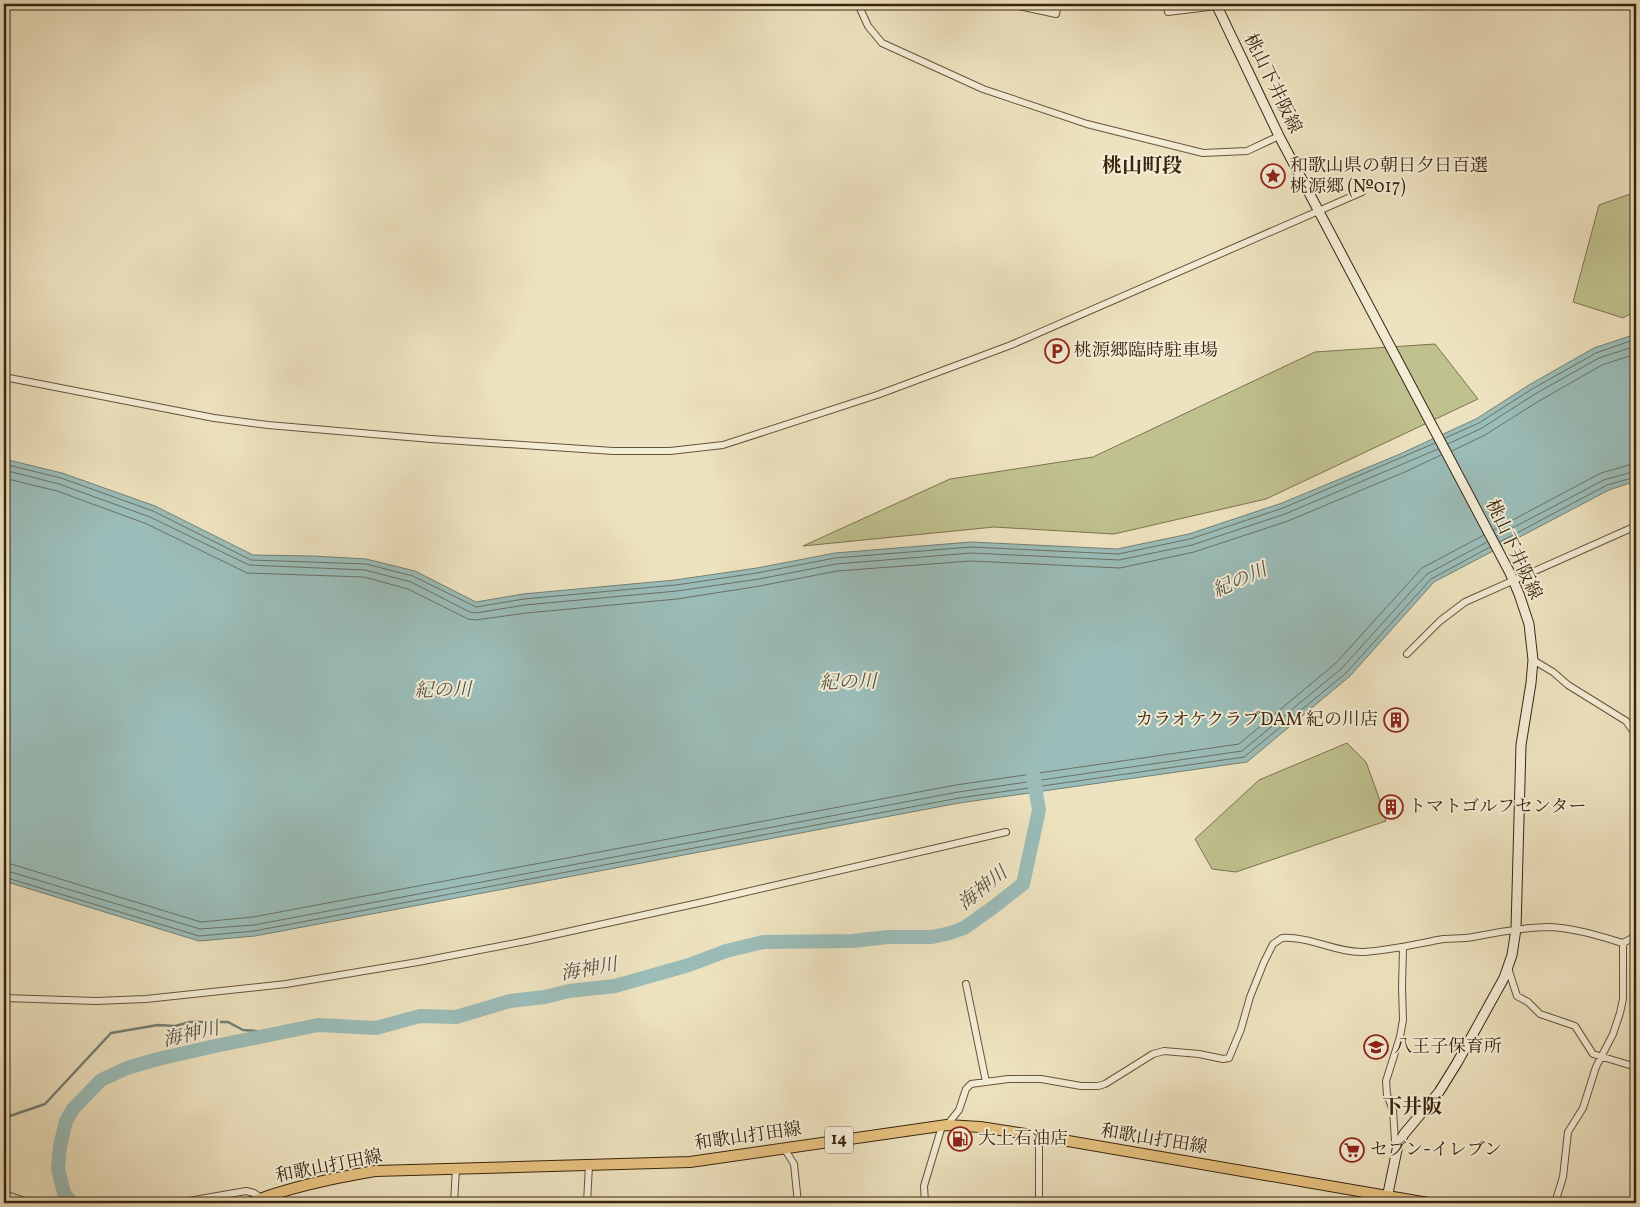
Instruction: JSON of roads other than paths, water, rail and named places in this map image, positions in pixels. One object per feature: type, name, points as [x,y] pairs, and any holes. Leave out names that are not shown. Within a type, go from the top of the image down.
[{"type":"main road","name":"桃山下井阪線","points":[[1217,5],[1279,136],[1512,577],[1529,624],[1533,660],[1521,745],[1516,929],[1512,955],[1504,978],[1457,1063],[1439,1092],[1404,1134],[1398,1145],[1388,1200]]},
{"type":"main road","name":"和歌山打田線","points":[[249,1203],[261,1198],[312,1185],[368,1173],[456,1168],[690,1162],[944,1125],[980,1127],[1039,1136],[1388,1200],[1428,1203]]},
{"type":"street","points":[[858,4],[868,26],[882,43],[983,89],[1087,124],[1203,153],[1247,151],[1279,136]]},
{"type":"street","points":[[1009,4],[1056,14],[1058,4]]},
{"type":"street","points":[[1166,4],[1168,12],[1217,5]]},
{"type":"street","points":[[4,377],[214,418],[268,425],[431,439],[613,451],[670,451],[723,446],[877,395],[1011,345],[1320,212],[1362,192]]},
{"type":"street","points":[[1407,654],[1440,621],[1465,602],[1512,577],[1636,526]]},
{"type":"street","points":[[1533,660],[1554,672],[1568,685],[1636,726]]},
{"type":"street","points":[[1626,721],[1636,735]]},
{"type":"street","points":[[4,998],[96,1001],[146,1000],[286,984],[418,962],[526,941],[1006,832]]},
{"type":"street","points":[[925,1203],[924,1186],[944,1125],[959,1110],[966,1089],[972,1084],[1008,1079],[1041,1080],[1081,1086],[1098,1086],[1105,1084],[1153,1054],[1164,1051],[1199,1054],[1223,1060],[1229,1058],[1264,962],[1273,944],[1282,938],[1314,941],[1343,950],[1361,952],[1403,948],[1444,939],[1470,937],[1516,929],[1547,927],[1567,929],[1623,943],[1636,936]]},
{"type":"street","points":[[1555,1203],[1563,1177],[1568,1132],[1583,1108],[1592,1079],[1601,1056],[1613,1034],[1620,1013],[1623,999],[1623,943]]},
{"type":"street","points":[[1398,1145],[1395,1141],[1393,1110],[1387,1095],[1386,1081],[1400,1037],[1403,1020],[1403,948]]},
{"type":"street","points":[[1508,968],[1517,996],[1528,1002],[1540,1014],[1574,1026],[1593,1054],[1636,1067]]},
{"type":"street","points":[[966,984],[986,1082]]},
{"type":"street","points":[[1039,1136],[1039,1203]]},
{"type":"street","points":[[784,1148],[794,1164],[798,1203]]},
{"type":"street","points":[[587,1203],[589,1165]]},
{"type":"street","points":[[454,1203],[456,1168]]},
{"type":"street","points":[[177,1203],[246,1191],[261,1198]]},
{"type":"street","points":[[4,1194],[18,1202],[31,1203]]},
{"type":"water","name":"紀の川","points":[[1636,334],[1636,481],[1609,490],[1434,582],[1350,676],[1247,762],[959,803],[255,936],[199,941],[4,881],[4,459],[62,473],[155,506],[253,555],[366,559],[415,571],[476,602],[523,594],[675,580],[757,568],[835,553],[971,542],[1117,549],[1189,534],[1282,503],[1400,454],[1476,419],[1529,385],[1594,348]]},
{"type":"waterway","name":"海神川","points":[[72,1203],[64,1193],[58,1169],[60,1146],[66,1121],[73,1109],[101,1080],[127,1068],[215,1046],[318,1025],[376,1028],[420,1016],[456,1017],[510,1001],[545,997],[569,991],[615,986],[689,965],[726,951],[763,942],[852,941],[888,937],[932,937],[964,928],[1023,884],[1039,810],[1033,775]]},
{"type":"waterway","points":[[4,1118],[45,1104],[111,1033],[158,1025],[175,1026],[190,1022],[228,1022],[243,1030],[279,1033]]},
{"type":"place","name":"和歌山県の朝日夕日百選 桃源郷 (№017)","points":[[1273,176]]},
{"type":"place","name":"桃源郷臨時駐車場","points":[[1057,351]]},
{"type":"place","name":"カラオケクラブDAM 紀の川店","points":[[1396,720]]},
{"type":"place","name":"トマトゴルフセンター","points":[[1391,807]]},
{"type":"place","name":"八王子保育所","points":[[1376,1047]]},
{"type":"place","name":"大上石油店","points":[[960,1139]]},
{"type":"place","name":"セブン-イレブン","points":[[1352,1150]]},
{"type":"district","name":"桃山町段","points":[[1142,167]]},
{"type":"district","name":"下井阪","points":[[1412,1108]]}]
